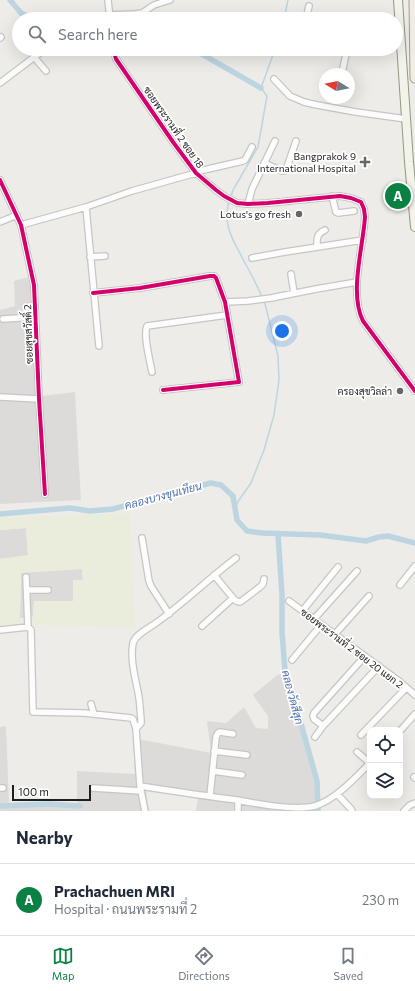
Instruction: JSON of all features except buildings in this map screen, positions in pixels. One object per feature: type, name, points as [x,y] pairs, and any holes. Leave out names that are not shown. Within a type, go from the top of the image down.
[{"type":"main road","points":[[398,0],[398,12]]},
{"type":"main road","points":[[414,0],[415,78]]},
{"type":"main road","points":[[400,56],[415,227]]},
{"type":"street","points":[[108,0],[109,12]]},
{"type":"street","points":[[144,12],[154,5],[170,0]]},
{"type":"street","points":[[308,12],[309,6]]},
{"type":"street","name":"ซอยพระรามที่ 2 ซอย 18","points":[[115,56],[173,142],[196,173],[224,196],[237,203],[248,204],[274,203],[332,196],[351,198],[361,202],[365,217],[357,282],[359,314],[415,391]]},
{"type":"street","points":[[343,68],[346,56]]},
{"type":"street","points":[[0,83],[34,57],[46,71]]},
{"type":"street","points":[[274,79],[290,96],[304,102],[356,112],[406,119]]},
{"type":"street","points":[[248,204],[252,189],[275,141]]},
{"type":"street","points":[[264,163],[284,171],[286,170],[296,141]]},
{"type":"street","points":[[22,225],[132,191],[243,161],[252,147]]},
{"type":"street","name":"ซอยสุขสวัสดิ์ 2","points":[[0,180],[22,225],[34,286],[38,399],[45,494]]},
{"type":"street","points":[[332,196],[336,212],[354,211]]},
{"type":"street","points":[[86,206],[99,346]]},
{"type":"street","points":[[0,222],[17,215]]},
{"type":"street","points":[[317,247],[318,235],[320,232],[325,230]]},
{"type":"street","points":[[252,258],[363,240]]},
{"type":"street","points":[[90,258],[105,256]]},
{"type":"street","points":[[291,274],[294,293]]},
{"type":"street","points":[[93,293],[140,288],[214,276],[216,278],[225,302],[239,382],[163,390]]},
{"type":"street","points":[[225,302],[248,301],[357,282]]},
{"type":"street","points":[[152,372],[146,339],[147,326],[227,315]]},
{"type":"street","points":[[3,318],[35,317]]},
{"type":"street","points":[[0,397],[38,399]]},
{"type":"street","points":[[142,538],[149,581],[169,614]]},
{"type":"street","points":[[136,729],[141,723],[141,719],[138,693],[134,677],[134,640],[194,594],[214,575],[236,558]]},
{"type":"street","points":[[400,586],[415,566]]},
{"type":"street","points":[[303,610],[338,567]]},
{"type":"street","points":[[314,619],[357,572]]},
{"type":"street","points":[[214,575],[233,598],[240,602],[260,587],[264,579]]},
{"type":"street","points":[[26,577],[28,627],[31,630],[33,712],[94,714],[133,719],[136,729],[141,789],[145,811]]},
{"type":"street","points":[[26,590],[48,590]]},
{"type":"street","points":[[335,634],[369,596]]},
{"type":"street","points":[[202,626],[233,598]]},
{"type":"street","name":"ซอยพระรามที่ 2 ซอย 20 แยก 2","points":[[289,601],[379,666],[415,695]]},
{"type":"street","points":[[292,660],[321,625]]},
{"type":"street","points":[[0,630],[28,627]]},
{"type":"street","points":[[323,726],[314,718],[314,713],[365,656]]},
{"type":"street","points":[[315,737],[323,726],[379,666]]},
{"type":"street","points":[[361,735],[406,688]]},
{"type":"street","points":[[91,704],[94,714]]},
{"type":"street","points":[[403,728],[415,714]]},
{"type":"street","points":[[210,796],[216,737],[220,732],[233,734]]},
{"type":"street","points":[[214,751],[248,755]]},
{"type":"street","points":[[357,752],[367,760]]},
{"type":"street","points":[[93,788],[141,789],[210,796],[290,808],[303,808],[323,803],[337,794],[367,766]]},
{"type":"street","points":[[213,771],[242,775]]},
{"type":"street","points":[[337,794],[352,811]]},
{"type":"street","points":[[238,801],[238,811]]},
{"type":"street","points":[[404,811],[410,805],[415,803]]},
{"type":"shaded area","points":[[405,180],[408,211],[391,213],[388,182]]},
{"type":"shaded area","points":[[36,275],[42,396],[75,392],[81,500],[0,504],[0,310],[15,306],[14,281]]},
{"type":"shaded area","points":[[130,513],[135,627],[33,625],[0,628],[0,559],[28,555],[26,528],[0,530],[0,518]],"holes":[[[82,569],[83,580],[73,580],[73,601],[34,601],[33,617],[20,618],[21,573]]]},
{"type":"shaded area","points":[[26,528],[28,556],[0,559],[0,530]]},
{"type":"shaded area","points":[[82,569],[83,580],[73,581],[73,601],[34,601],[33,618],[20,618],[21,572]]},
{"type":"shaded area","points":[[287,671],[315,781],[316,811],[196,811],[198,798],[146,791],[149,811],[0,811],[0,808],[77,805],[77,771],[135,774],[133,738],[211,753],[207,721],[226,723],[244,707],[256,728],[268,729],[268,716],[253,695],[276,676]]},
{"type":"shaded area","points":[[6,726],[9,803],[0,803],[0,727]]},
{"type":"waterway","points":[[10,0],[20,12]]},
{"type":"waterway","points":[[285,12],[288,0]]},
{"type":"waterway","points":[[205,56],[261,88]]},
{"type":"waterway","points":[[231,197],[233,190],[258,147],[267,96],[261,88],[272,56]]},
{"type":"waterway","points":[[229,201],[227,219],[230,234],[262,297]]},
{"type":"waterway","points":[[235,508],[251,483],[264,450],[274,415],[279,380],[278,356],[264,300]]},
{"type":"waterway","name":"คลองบางขุนเทียน","points":[[0,514],[70,508],[90,511],[113,509],[211,483],[221,485],[233,496],[237,520],[247,531],[320,535],[366,541],[388,536],[415,543]]},
{"type":"waterway","name":"คลองวัดสีสุก","points":[[278,534],[285,671],[317,781],[318,811]]},
{"type":"waterway","points":[[0,806],[48,804],[80,806]]},
{"type":"cycle path","points":[[115,56],[173,142],[196,173],[224,196],[237,203],[248,204],[340,196],[361,202],[365,217],[357,284],[359,310],[363,321],[415,391]]},
{"type":"cycle path","points":[[0,180],[21,225],[34,285],[45,494]]},
{"type":"cycle path","points":[[93,293],[140,288],[210,276],[214,276],[216,278],[225,302],[239,382],[163,390]]},
{"type":"place","name":"Bangprakok 9 International Hospital","points":[[365,162]]},
{"type":"place","name":"Prachachuen MRI","points":[[398,196]]},
{"type":"place","name":"Lotus's go fresh","points":[[299,214]]},
{"type":"place","name":"ครองสุขวิลล่า","points":[[400,391]]}]
